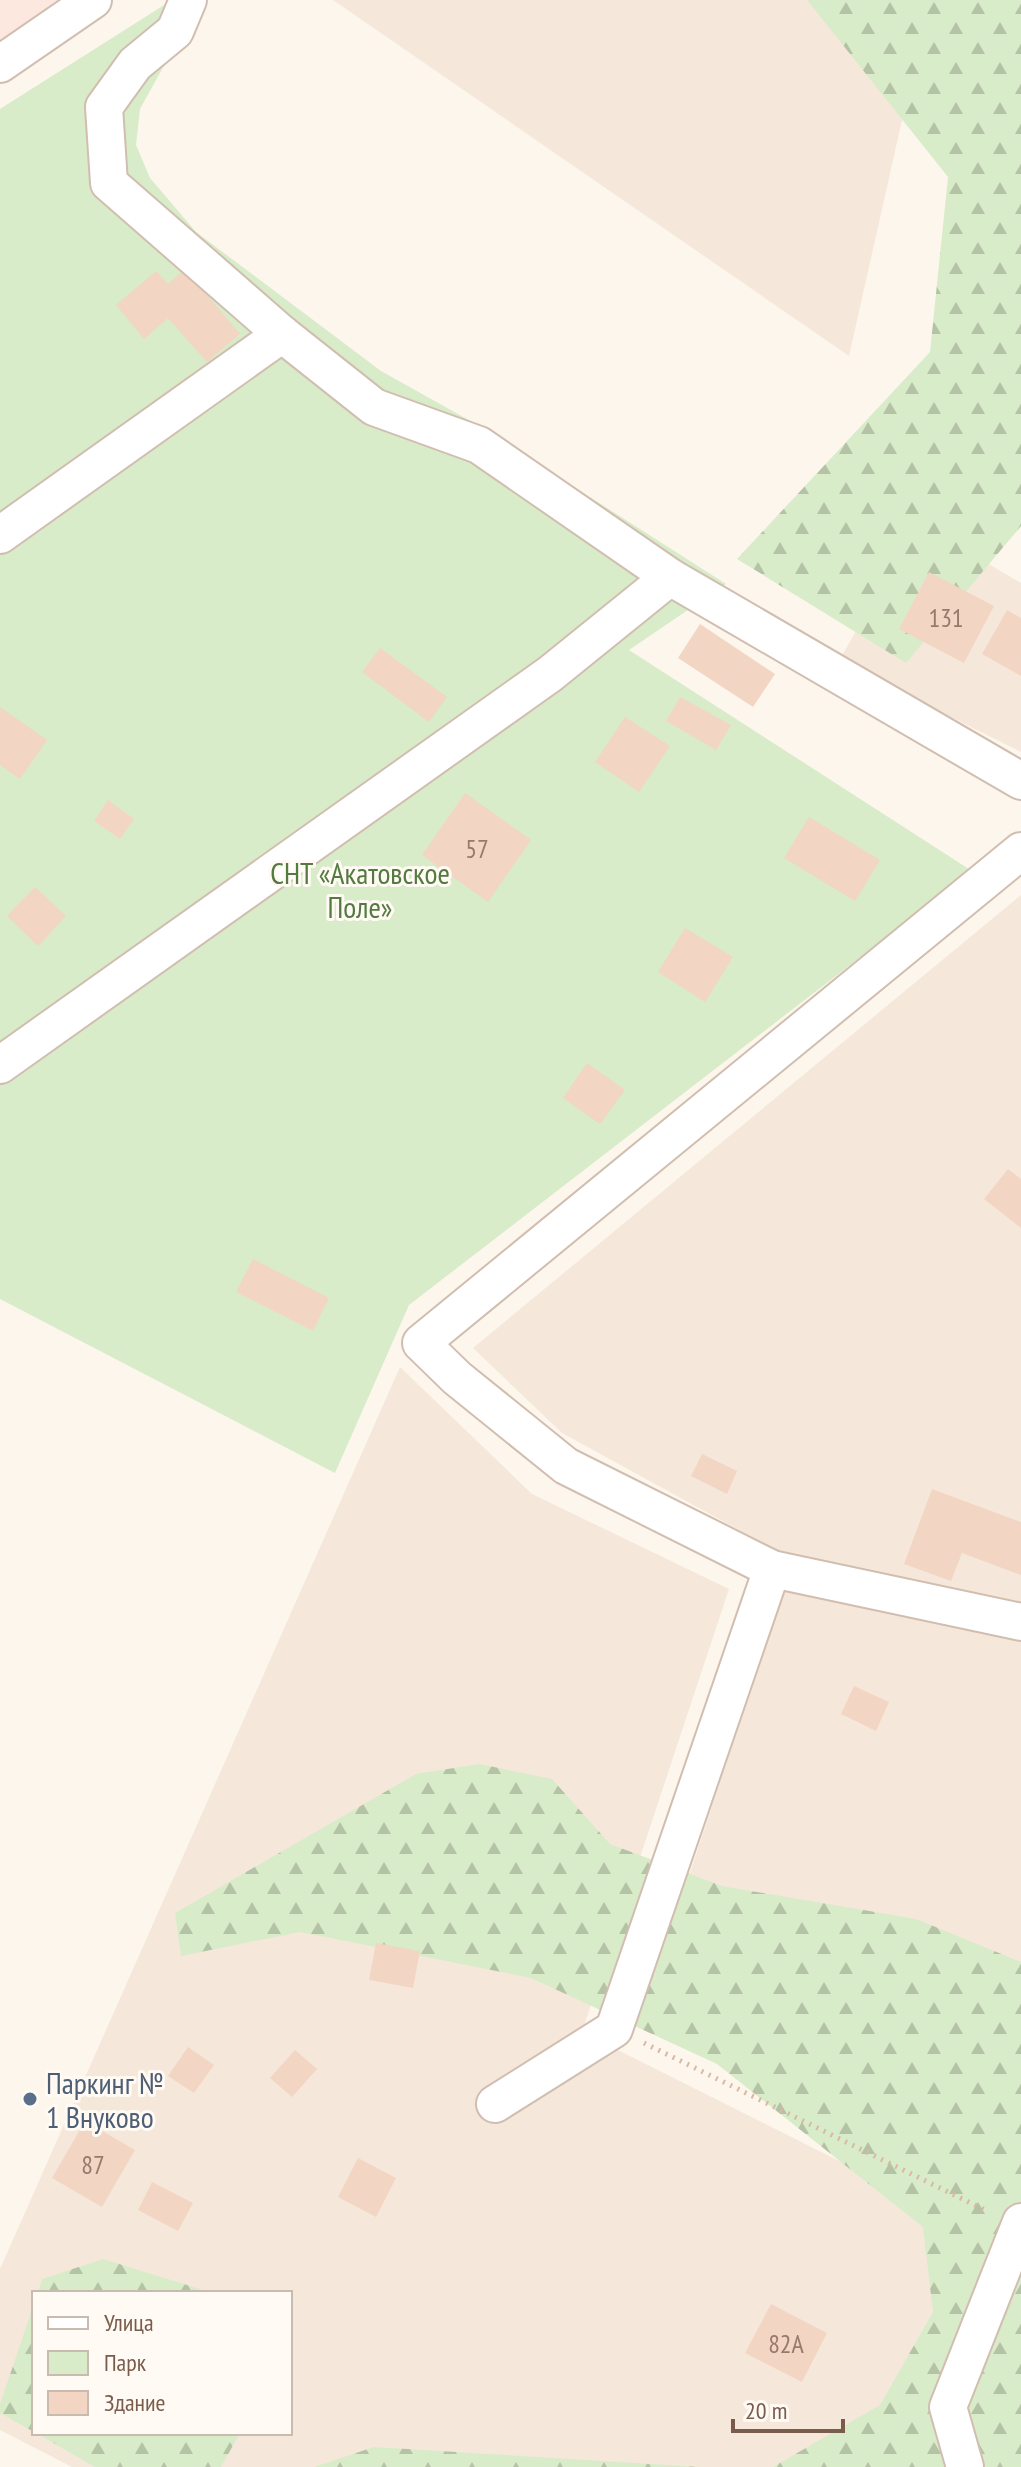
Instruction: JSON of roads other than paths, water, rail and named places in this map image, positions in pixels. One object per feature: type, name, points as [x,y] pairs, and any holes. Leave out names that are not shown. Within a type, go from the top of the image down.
[{"type":"street","points":[[0,64],[93,0]]},
{"type":"street","points":[[188,0],[175,31],[135,64],[104,107],[109,183],[282,334],[374,407],[479,445],[670,577],[1021,781]]},
{"type":"street","points":[[0,535],[282,334]]},
{"type":"street","points":[[0,1065],[550,674],[670,577]]},
{"type":"street","points":[[1021,851],[421,1343],[457,1378],[566,1466],[772,1569],[1021,1622]]},
{"type":"street","points":[[495,2104],[614,2029],[772,1569]]},
{"type":"street","points":[[965,2467],[948,2407],[1019,2224]]},
{"type":"place","name":"Паркинг № 1 Внуково","points":[[30,2099]]},
{"type":"park label","name":"СНТ «Акатовское Поле»","points":[[360,889]]}]
